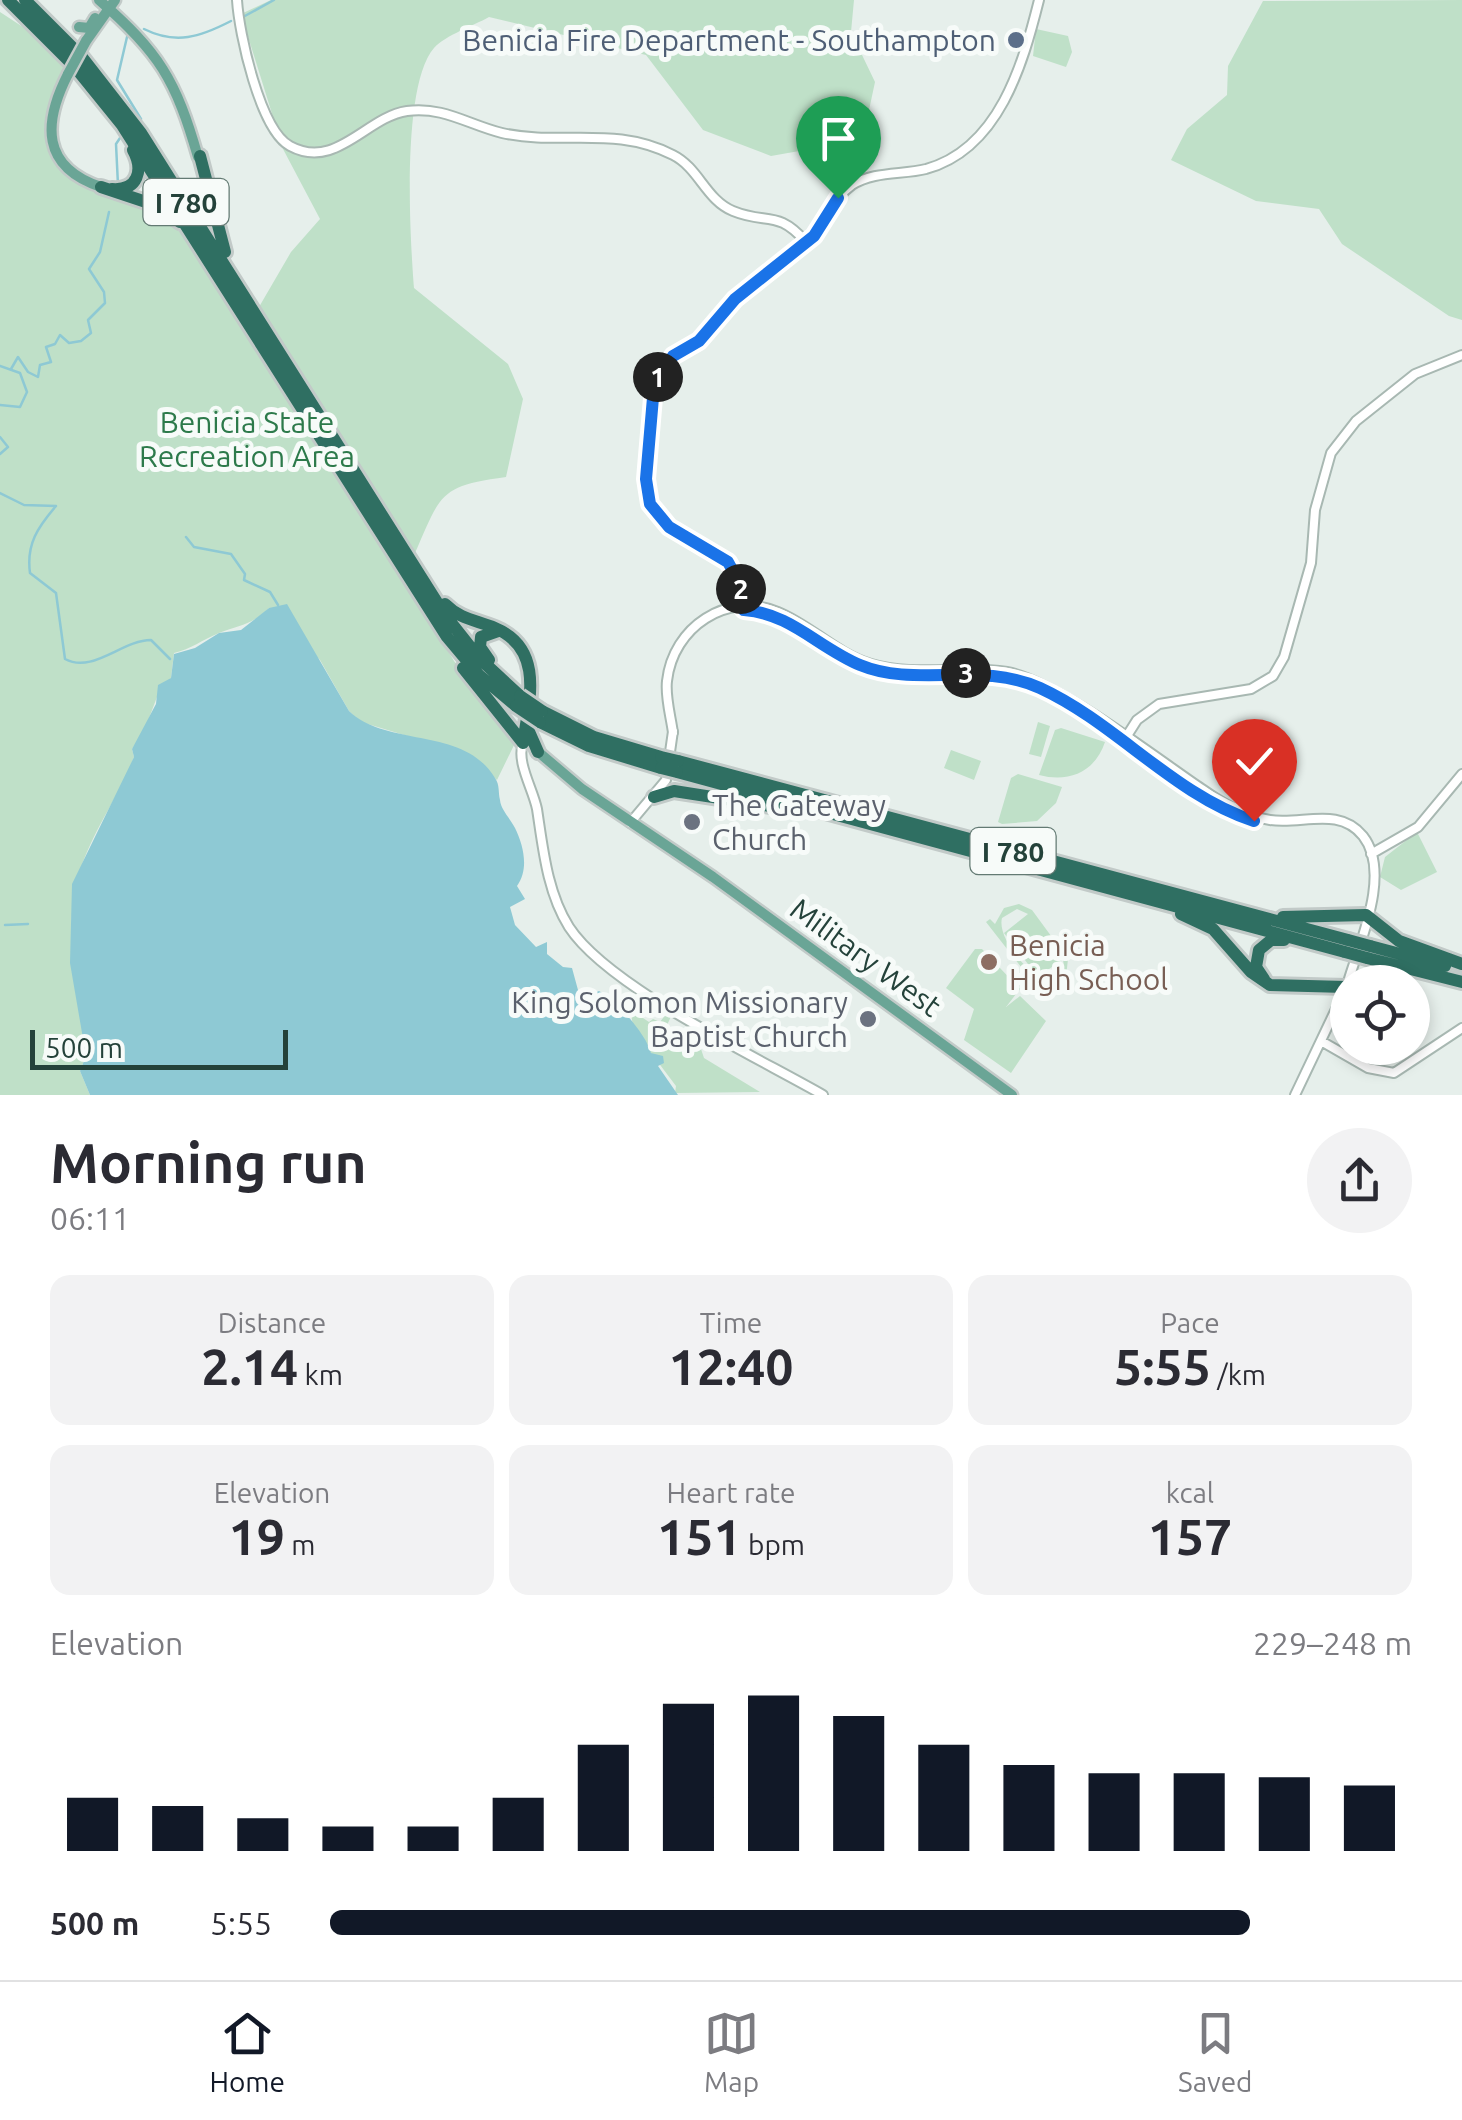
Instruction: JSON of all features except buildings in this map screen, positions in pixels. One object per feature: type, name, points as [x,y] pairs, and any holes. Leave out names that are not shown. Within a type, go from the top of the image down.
[{"type":"highway","name":"I 780","points":[[8,0],[97,92],[144,156],[424,602],[463,656],[518,701]]},
{"type":"highway","name":"I 780","points":[[24,0],[118,102],[469,647],[536,719],[594,736],[668,768],[1321,946],[1462,968]]},
{"type":"highway","points":[[97,92],[140,166],[138,178],[126,188],[102,187]]},
{"type":"highway","points":[[118,102],[180,182],[198,176],[199,156]]},
{"type":"highway","points":[[199,156],[222,247],[250,304]]},
{"type":"highway","points":[[102,187],[173,215],[229,292]]},
{"type":"highway","points":[[405,550],[456,614],[502,632],[521,648],[529,663],[538,752]]},
{"type":"highway","points":[[424,602],[452,652],[523,743],[536,719]]},
{"type":"highway","points":[[502,632],[484,633],[480,647],[518,701]]},
{"type":"highway","name":"I 780","points":[[668,768],[1205,902],[1462,982]]},
{"type":"highway","points":[[668,768],[679,791]]},
{"type":"highway","points":[[654,797],[679,791],[872,825]]},
{"type":"highway","points":[[1116,890],[1213,929],[1256,977],[1274,985],[1330,984]]},
{"type":"highway","points":[[1205,902],[1288,918],[1366,914],[1399,941],[1462,968]]},
{"type":"highway","points":[[1274,985],[1256,968],[1262,946],[1277,939],[1321,946]]},
{"type":"main road","points":[[79,26],[89,28],[107,4]]},
{"type":"main road","points":[[102,187],[67,168],[52,140],[51,110],[107,4]]},
{"type":"main road","points":[[107,4],[156,49],[174,75],[192,115],[199,156]]},
{"type":"main road","name":"Military West","points":[[523,743],[1012,1095]]},
{"type":"main road","name":"Military West","points":[[689,862],[1002,1095]]},
{"type":"street","points":[[237,0],[242,37],[270,124],[294,148],[323,152],[338,148],[379,120],[413,110],[444,112],[514,135],[619,138],[680,158],[730,210],[784,220],[806,242]]},
{"type":"street","points":[[744,607],[740,584],[728,562],[669,527],[650,504],[646,479],[654,386],[673,356],[699,341],[735,299],[806,242],[850,186],[864,179],[938,165],[992,120],[1018,75],[1039,0]]},
{"type":"street","points":[[1124,740],[1137,720],[1159,704],[1251,689],[1272,676],[1284,657],[1311,563],[1314,510],[1332,453],[1356,422],[1414,374],[1462,355]]},
{"type":"street","points":[[632,821],[654,797],[668,768],[673,734],[667,687],[675,651],[686,634],[706,617],[744,607],[780,618],[862,666],[892,672],[994,674],[1020,680],[1058,697],[1230,813],[1282,825],[1333,822],[1354,834],[1371,854],[1374,883],[1353,965]]},
{"type":"street","points":[[523,743],[524,764],[555,898],[570,927],[593,956],[631,984],[823,1095]]},
{"type":"street","points":[[524,764],[526,754],[538,752]]},
{"type":"street","points":[[1371,854],[1418,827],[1462,774]]},
{"type":"street","points":[[1295,1095],[1330,1021]]},
{"type":"street","points":[[1321,1041],[1368,1068],[1394,1072],[1462,1028]]},
{"type":"green space","points":[[271,0],[854,0],[851,32],[875,82],[869,110],[833,145],[771,156],[703,130],[646,55],[489,17],[434,48],[416,94],[412,127],[414,288],[508,364],[523,399],[506,477],[467,484],[445,496],[415,553],[259,307],[291,252],[320,219],[283,149],[241,14]]},
{"type":"green space","points":[[1462,0],[1462,320],[1449,316],[1342,244],[1319,209],[1256,201],[1171,160],[1187,129],[1227,95],[1228,66],[1263,1]]},
{"type":"green space","name":"Benicia State Recreation Area","points":[[0,12],[29,31],[66,68],[47,118],[50,141],[61,170],[169,219],[249,316],[454,661],[516,741],[497,780],[467,754],[361,722],[349,711],[320,660],[269,608],[251,621],[174,653],[171,678],[157,697],[143,734],[132,749],[134,757],[84,858],[74,897],[72,943],[86,1056],[80,1071],[90,1095],[0,1095]]},
{"type":"green space","points":[[1036,29],[1068,36],[1072,52],[1066,67],[1033,56]]},
{"type":"green space","points":[[1038,722],[1050,726],[1041,757],[1029,754]]},
{"type":"green space","points":[[1061,728],[1105,742],[1101,752],[1080,773],[1061,777],[1039,775],[1055,730]]},
{"type":"green space","points":[[951,750],[981,761],[974,780],[944,768]]},
{"type":"green space","points":[[1018,774],[1062,787],[1056,803],[1037,821],[1002,824],[998,822],[1011,778]]},
{"type":"green space","points":[[1417,832],[1437,872],[1401,890],[1380,877],[1385,857]]},
{"type":"green space","points":[[1019,904],[1032,910],[1068,959],[1066,977],[1056,982],[1039,990],[986,922],[990,919],[995,924],[1004,908]],"holes":[[[1017,909],[1028,914],[1004,933],[1036,974],[1009,946],[1003,931],[1002,918]],[[1063,959],[1063,975],[1056,982],[1039,976]]]},
{"type":"green space","points":[[975,949],[982,949],[1020,989],[1006,1007],[1020,996],[1046,1021],[1011,1073],[964,1040],[974,1009],[946,988]]},
{"type":"green space","points":[[631,1010],[649,1022],[660,1022],[669,1010],[673,1012],[663,1034],[701,1049],[704,1058],[760,1092],[675,1093],[676,1086],[633,1029]]},
{"type":"water","points":[[287,604],[349,711],[384,730],[465,751],[495,778],[501,804],[523,850],[523,873],[517,886],[525,899],[510,907],[515,925],[536,947],[547,942],[547,954],[563,967],[572,968],[581,1001],[591,1002],[592,994],[599,991],[622,1010],[651,1053],[663,1056],[664,1063],[658,1066],[678,1095],[90,1095],[80,1071],[86,1056],[70,963],[72,884],[134,757],[132,749],[156,704],[158,685],[171,678],[174,654],[195,648],[219,633],[241,630],[269,608]]},
{"type":"waterway","points":[[243,17],[274,0]]},
{"type":"waterway","points":[[144,29],[167,37],[188,37],[231,21]]},
{"type":"waterway","points":[[127,37],[117,80],[141,119]]},
{"type":"waterway","points":[[118,185],[116,144],[120,138]]},
{"type":"waterway","points":[[11,369],[18,357],[28,372],[38,377],[40,365],[51,362],[46,347],[55,344],[60,335],[69,343],[81,341],[91,333],[88,320],[105,303],[104,292],[89,269],[100,252],[109,212]]},
{"type":"waterway","points":[[0,366],[20,373],[27,392],[20,407],[0,405]]},
{"type":"waterway","points":[[0,437],[8,447],[0,454]]},
{"type":"waterway","points":[[0,493],[24,505],[56,506],[35,536],[29,563],[30,573],[56,593],[65,659],[97,660],[151,640],[170,659]]},
{"type":"waterway","points":[[186,537],[194,547],[231,554],[245,574],[244,580],[270,592],[278,605]]},
{"type":"waterway","points":[[5,925],[28,924]]},
{"type":"place","name":"Benicia Fire Department - Southampton","points":[[1016,40]]},
{"type":"place","name":"The Gateway Church","points":[[692,822]]},
{"type":"place","name":"Benicia High School","points":[[989,962]]},
{"type":"place","name":"King Solomon Missionary Baptist Church","points":[[868,1019]]},
{"type":"route","points":[[838,198],[814,236],[767,270],[719,314],[699,341],[673,356],[659,374],[654,386],[646,479],[648,498],[656,514],[669,527],[728,562],[740,584],[744,610],[780,618],[850,660],[881,671],[994,674],[1042,688],[1214,804],[1254,821]]}]
